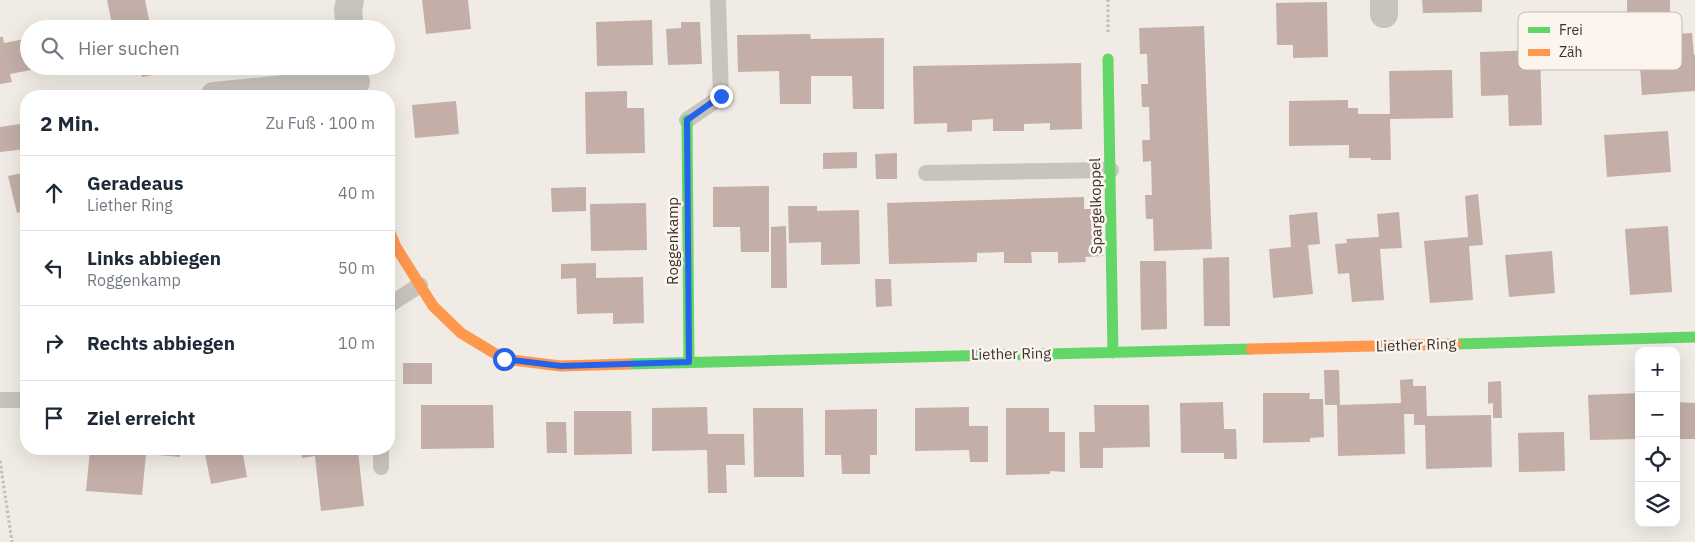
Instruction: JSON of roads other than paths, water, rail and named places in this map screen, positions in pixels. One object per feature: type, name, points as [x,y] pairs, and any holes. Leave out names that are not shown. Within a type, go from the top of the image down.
[{"type":"street","points":[[349,20],[348,10],[350,0]]},
{"type":"street","name":"Spargelkoppel","points":[[1108,59],[1114,353]]},
{"type":"street","points":[[275,90],[356,82]]},
{"type":"street","name":"Roggenkamp","points":[[687,120],[689,362]]},
{"type":"street","name":"Liether Ring","points":[[395,244],[434,306],[461,333],[504,359],[561,366],[1695,337]]},
{"type":"lane","points":[[687,120],[721,96],[718,0]]},
{"type":"lane","points":[[926,173],[1111,170]]},
{"type":"lane","points":[[395,301],[420,285]]},
{"type":"lane","points":[[0,400],[20,400]]},
{"type":"lane","points":[[381,468],[382,455]]}]
